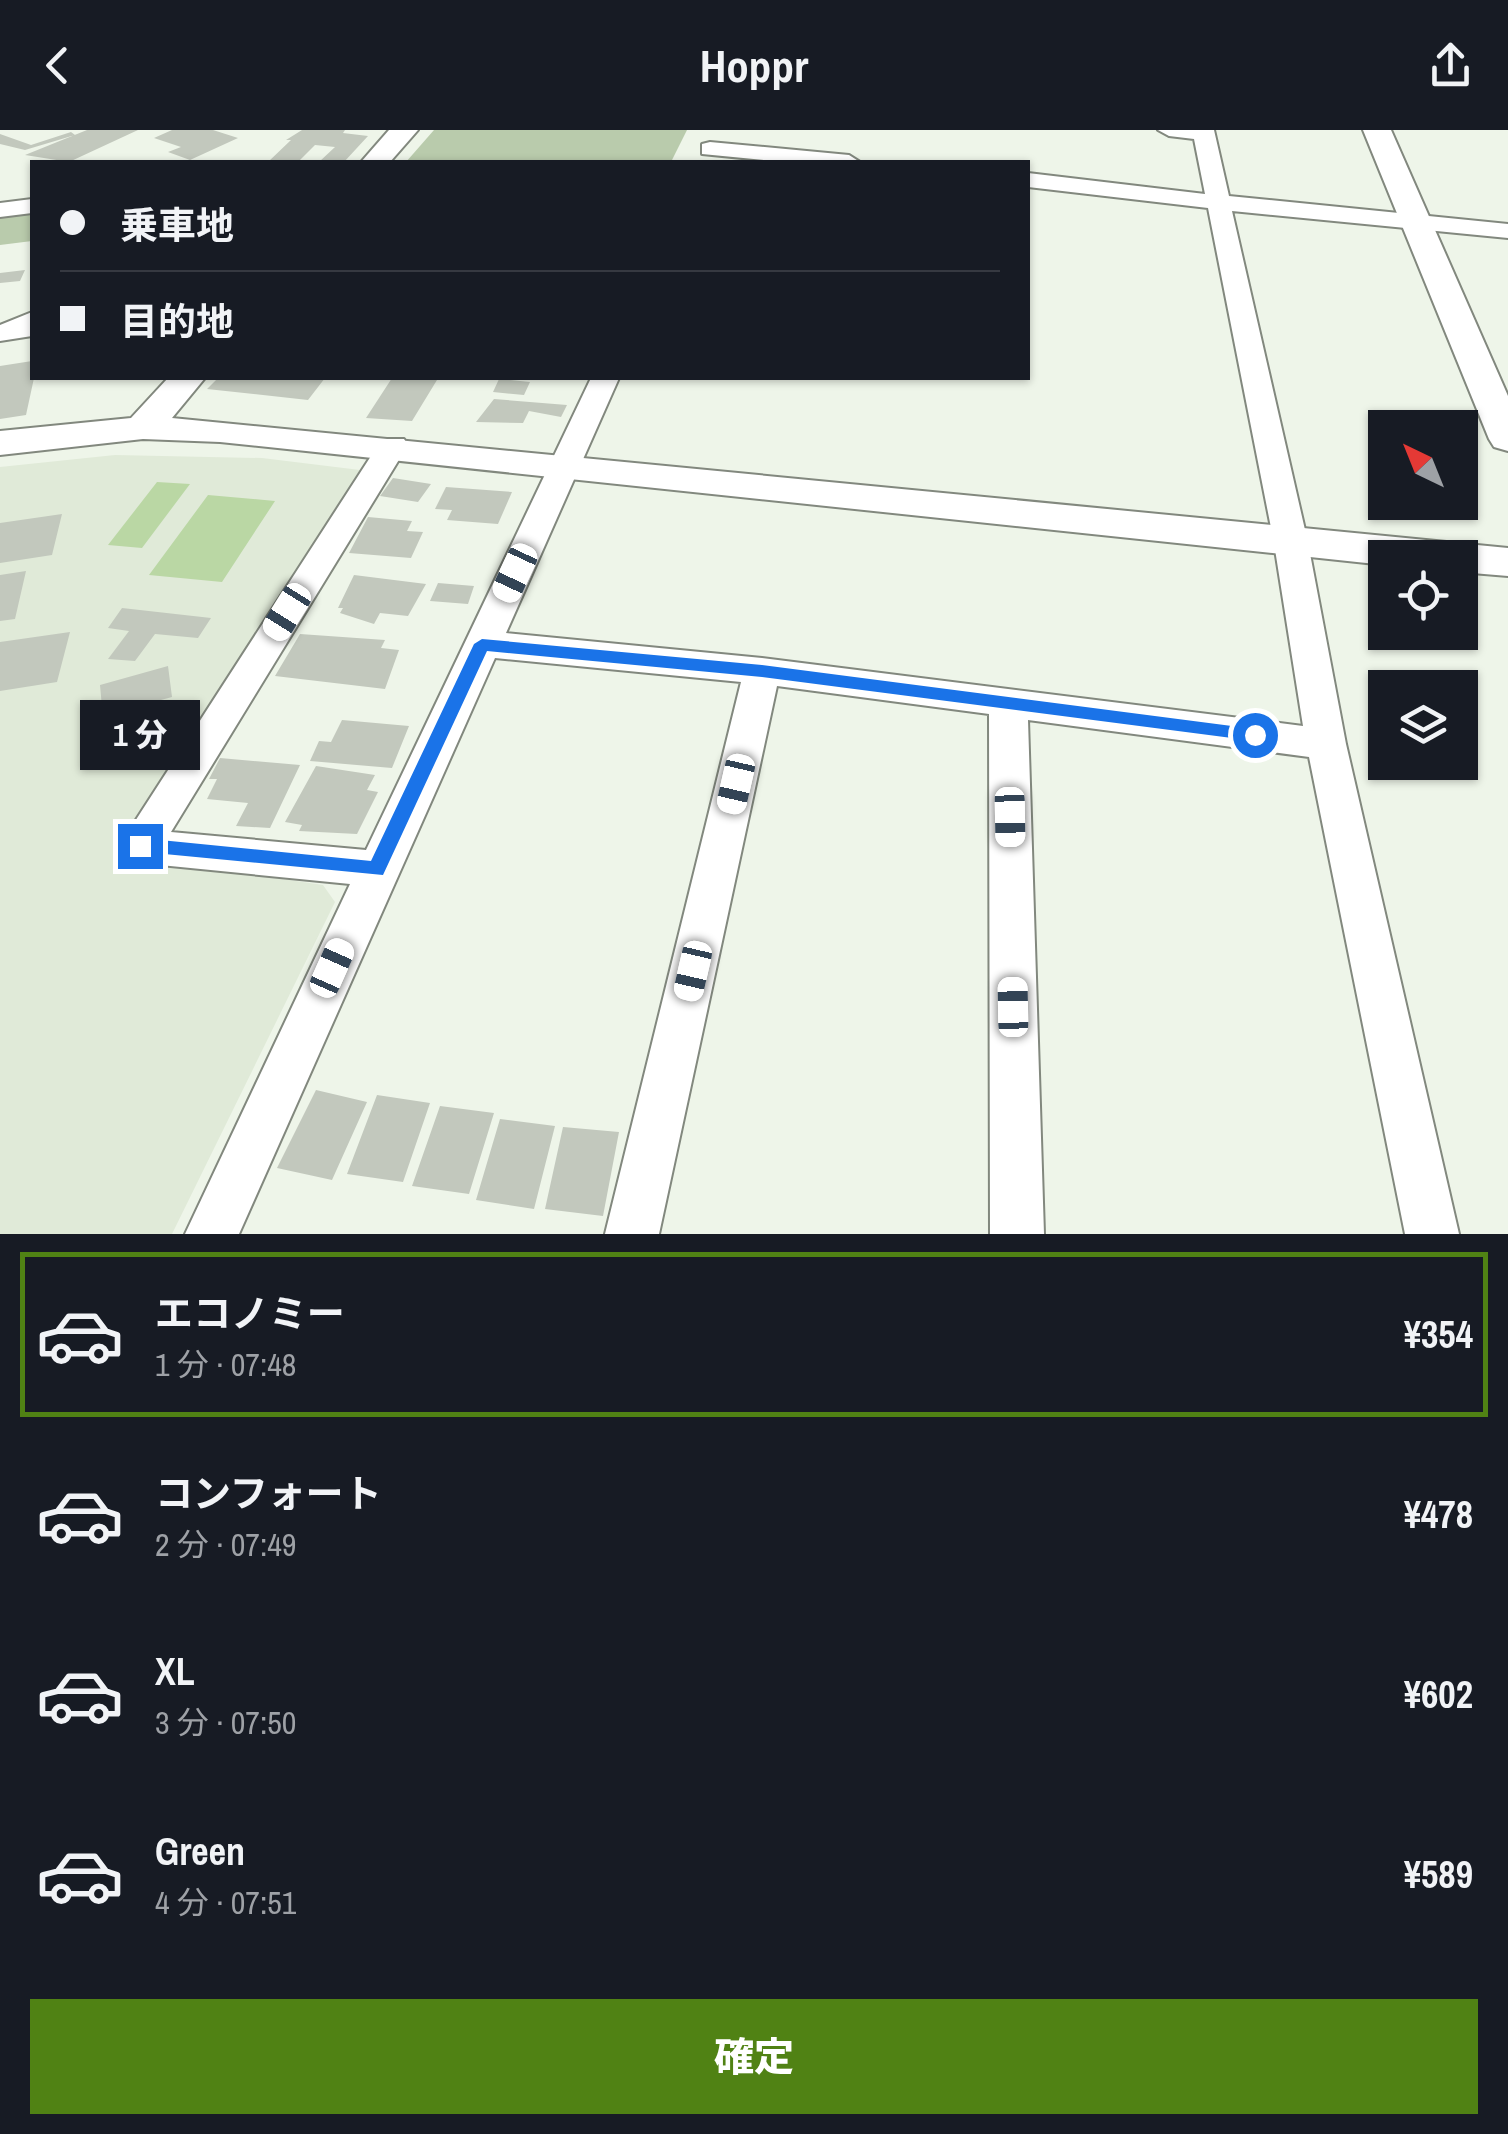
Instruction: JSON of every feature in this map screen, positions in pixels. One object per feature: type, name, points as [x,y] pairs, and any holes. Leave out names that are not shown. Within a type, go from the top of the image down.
[{"type":"street","points":[[377,160],[404,130]]},
{"type":"street","points":[[1169,130],[1204,132],[1291,543],[1326,744],[1432,1234]]},
{"type":"street","points":[[1377,130],[1508,439]]},
{"type":"street","points":[[711,147],[831,160]]},
{"type":"street","points":[[1030,180],[1218,199],[1415,225],[1508,231]]},
{"type":"street","points":[[0,210],[30,206]]},
{"type":"street","points":[[0,333],[22,330],[30,322]]},
{"type":"street","points":[[143,428],[185,380]]},
{"type":"street","points":[[212,1234],[376,869],[605,380]]},
{"type":"street","points":[[0,444],[143,428],[392,446],[1368,550]]},
{"type":"street","points":[[376,869],[140,846],[392,446]]},
{"type":"street","points":[[1478,560],[1508,562]]},
{"type":"street","points":[[482,644],[762,671],[1326,744]]},
{"type":"street","points":[[632,1234],[762,671]]},
{"type":"street","points":[[1008,704],[1017,1234]]},
{"type":"shaded area","points":[[434,130],[687,130],[672,160],[408,160]]},
{"type":"shaded area","points":[[30,211],[30,241],[0,245],[0,214]]},
{"type":"shaded area","points":[[115,455],[262,458],[360,470],[113,854],[323,885],[335,902],[172,1234],[0,1234],[0,467]]},
{"type":"shaded area","points":[[157,482],[190,484],[142,548],[108,545]]},
{"type":"shaded area","points":[[208,495],[275,501],[222,582],[149,575]]},
{"type":"building","points":[[87,130],[138,130],[73,160],[25,155]]},
{"type":"building","points":[[172,130],[213,130],[238,138],[190,160],[168,152],[181,147],[154,138]]},
{"type":"building","points":[[302,130],[345,130],[343,133],[368,136],[346,160],[321,160],[335,147],[315,145],[300,160],[270,160],[291,140],[286,140]]},
{"type":"building","points":[[71,132],[75,135],[25,150],[0,144],[0,134],[31,145]]},
{"type":"building","points":[[25,270],[20,281],[0,283],[0,273]]},
{"type":"building","points":[[30,361],[30,380],[34,380],[26,415],[0,419],[0,366]]},
{"type":"building","points":[[216,380],[323,380],[308,400],[207,389]]},
{"type":"building","points":[[391,380],[437,380],[412,421],[366,418]]},
{"type":"building","points":[[499,380],[530,382],[524,395],[493,392]]},
{"type":"building","points":[[494,399],[567,405],[561,417],[529,411],[523,423],[476,422]]},
{"type":"building","points":[[393,478],[431,484],[418,502],[380,496]]},
{"type":"building","points":[[446,487],[512,492],[498,524],[447,520],[452,510],[435,509]]},
{"type":"building","points":[[62,514],[52,555],[0,563],[0,523]]},
{"type":"building","points":[[368,517],[412,521],[407,531],[423,532],[411,558],[349,553]]},
{"type":"building","points":[[26,571],[15,619],[0,621],[0,575]]},
{"type":"building","points":[[354,575],[426,584],[408,616],[380,613],[374,624],[340,613],[343,608],[338,608]]},
{"type":"building","points":[[438,583],[474,586],[468,604],[430,601]]},
{"type":"building","points":[[122,608],[211,618],[198,638],[155,634],[135,661],[108,659],[129,631],[108,628]]},
{"type":"building","points":[[70,632],[57,682],[0,691],[0,642]]},
{"type":"building","points":[[300,634],[385,640],[381,648],[399,650],[385,689],[275,676]]},
{"type":"building","points":[[168,666],[172,697],[146,704],[147,713],[133,716],[137,754],[107,763],[100,685]]},
{"type":"building","points":[[342,720],[409,726],[392,768],[310,761],[319,741],[331,742]]},
{"type":"building","points":[[220,758],[300,765],[270,828],[236,826],[248,803],[207,799],[217,779],[209,779]]},
{"type":"building","points":[[316,766],[375,775],[367,790],[378,792],[357,834],[299,831],[302,825],[285,822]]},
{"type":"building","points":[[316,1090],[367,1102],[332,1180],[277,1168]]},
{"type":"building","points":[[377,1095],[430,1103],[403,1182],[347,1174]]},
{"type":"building","points":[[440,1106],[494,1113],[469,1194],[412,1186]]},
{"type":"building","points":[[500,1119],[555,1126],[534,1209],[476,1200]]},
{"type":"building","points":[[563,1127],[619,1132],[603,1216],[545,1209]]},
{"type":"route","points":[[140,846],[376,869],[482,644],[762,671],[1255,735]]}]
